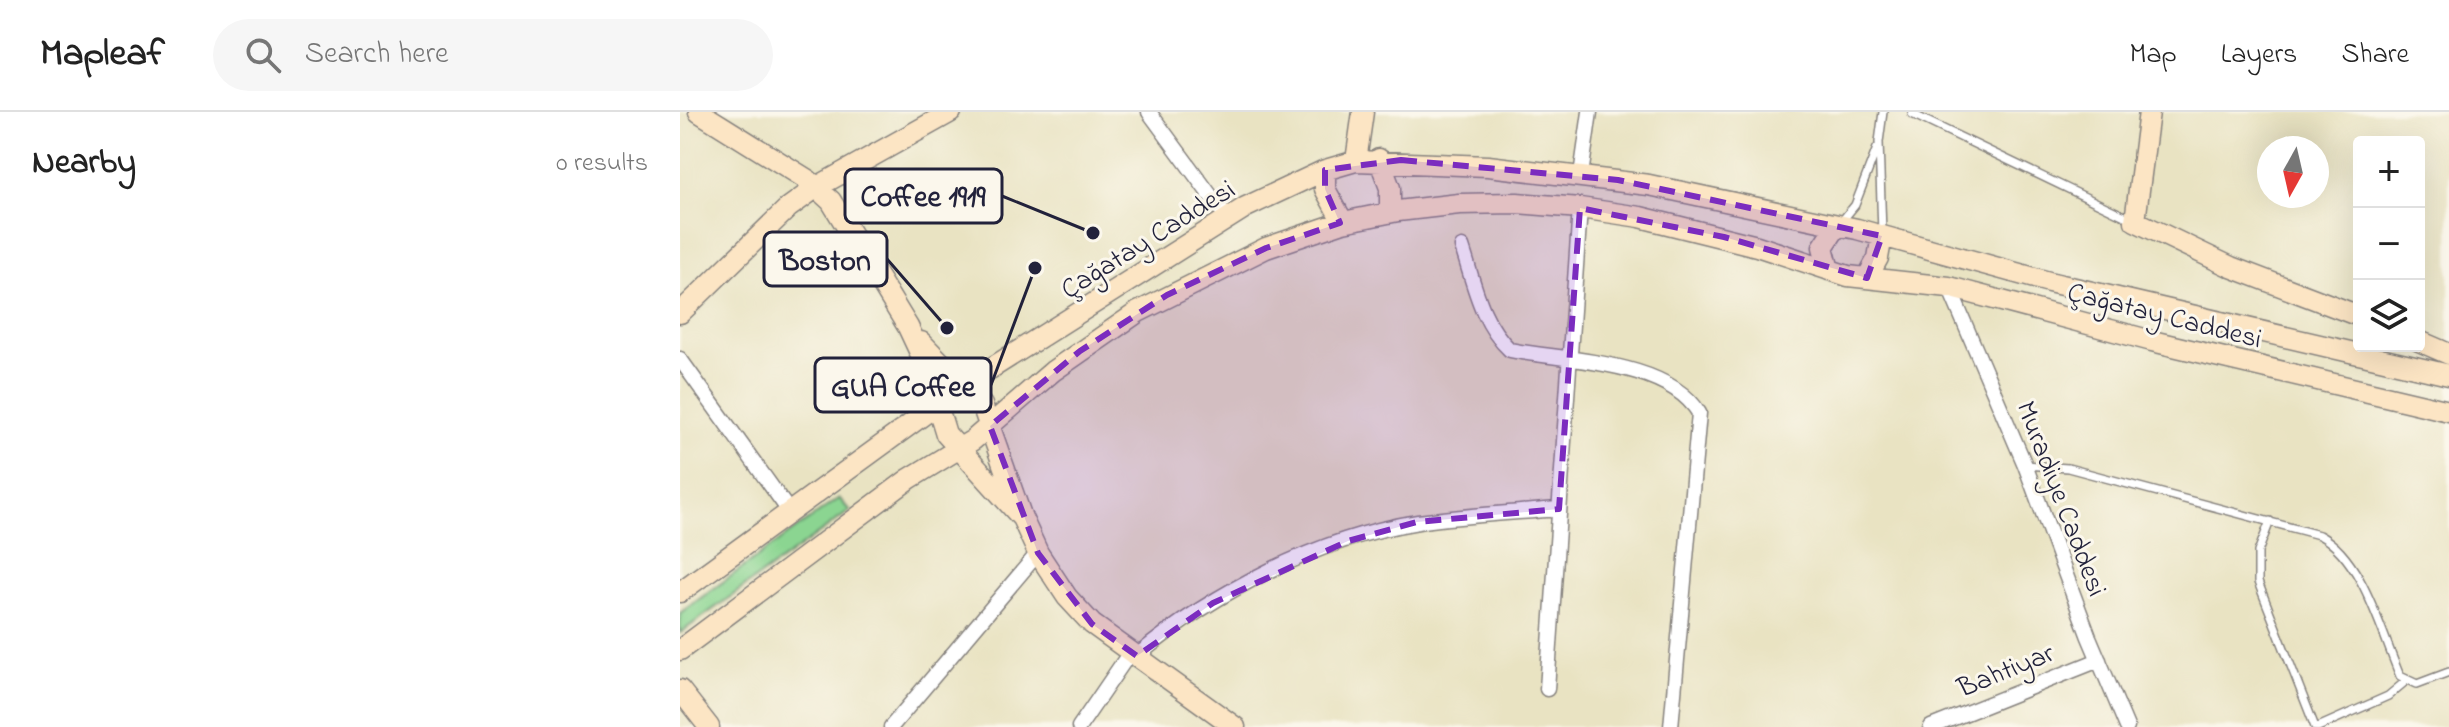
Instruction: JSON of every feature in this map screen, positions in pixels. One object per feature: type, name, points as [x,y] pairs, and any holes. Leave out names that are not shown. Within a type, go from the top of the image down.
[{"type":"main road","points":[[699,112],[817,187],[848,225],[908,327],[923,359],[942,428],[1022,518]]},
{"type":"main road","points":[[680,313],[774,219],[817,187],[951,112]]},
{"type":"main road","points":[[1356,161],[1363,112]]},
{"type":"main road","points":[[2149,112],[2135,221],[2231,267],[2353,314]]},
{"type":"main road","points":[[1379,159],[1388,178],[1390,212]]},
{"type":"main road","name":"Çağatay Caddesi","points":[[680,592],[963,386],[1227,218],[1325,170],[1356,161],[1379,159],[1581,175],[1670,190],[1882,236],[2063,286],[2449,375]]},
{"type":"main road","points":[[1325,170],[1325,189],[1343,222]]},
{"type":"main road","name":"Çağatay Caddesi","points":[[680,650],[909,479],[990,426],[1080,351],[1167,295],[1266,248],[1343,222],[1390,212],[1495,203],[1580,208],[1724,237],[1829,270],[1867,278],[1949,287],[2152,341],[2449,411]]},
{"type":"main road","points":[[1829,270],[1823,247],[1837,226]]},
{"type":"main road","points":[[1867,278],[1878,258],[1882,236]]},
{"type":"main road","points":[[908,327],[982,405],[1022,518],[1038,553],[1067,597],[1092,624],[1235,727]]},
{"type":"main road","points":[[2425,344],[2449,354]]},
{"type":"main road","points":[[680,690],[709,727]]},
{"type":"street","points":[[1149,112],[1227,218]]},
{"type":"street","points":[[1581,175],[1590,112]]},
{"type":"street","points":[[1547,689],[1580,208]]},
{"type":"street","points":[[1462,247],[1495,336],[1510,350],[1642,373],[1682,393],[1699,413],[1671,727]]},
{"type":"street","name":"Muradiye Caddesi","points":[[1949,287],[2025,465],[2127,727]]},
{"type":"street","points":[[680,359],[789,511]]},
{"type":"street","points":[[1079,727],[1134,654],[1213,603],[1287,564],[1348,541],[1417,522],[1559,509]]},
{"type":"street","points":[[891,727],[1038,553]]},
{"type":"street","name":"Bahtiyar","points":[[1931,727],[2099,660]]},
{"type":"lane","points":[[1882,236],[1879,142],[1883,112]]},
{"type":"lane","points":[[1912,114],[2135,221]]},
{"type":"lane","points":[[1837,226],[1855,205],[1879,142]]},
{"type":"lane","points":[[2025,465],[2068,468],[2319,535],[2345,554],[2400,676],[2417,684],[2449,672]]},
{"type":"lane","points":[[2270,521],[2258,552],[2258,582],[2316,727],[2388,696],[2406,681]]},
{"type":"highlighted area","points":[[1401,160],[1618,180],[1882,236],[1867,278],[1724,237],[1580,208],[1559,509],[1417,522],[1348,541],[1213,603],[1137,656],[1092,624],[1038,553],[990,426],[1080,351],[1167,295],[1266,248],[1340,223],[1325,189],[1325,170]]},
{"type":"green space","points":[[839,498],[850,511],[680,633],[680,613]]},
{"type":"place","name":"Coffee 1919","points":[[1093,233]]},
{"type":"place","name":"GUA Coffee","points":[[1035,268]]},
{"type":"place","name":"Boston","points":[[947,328]]}]
